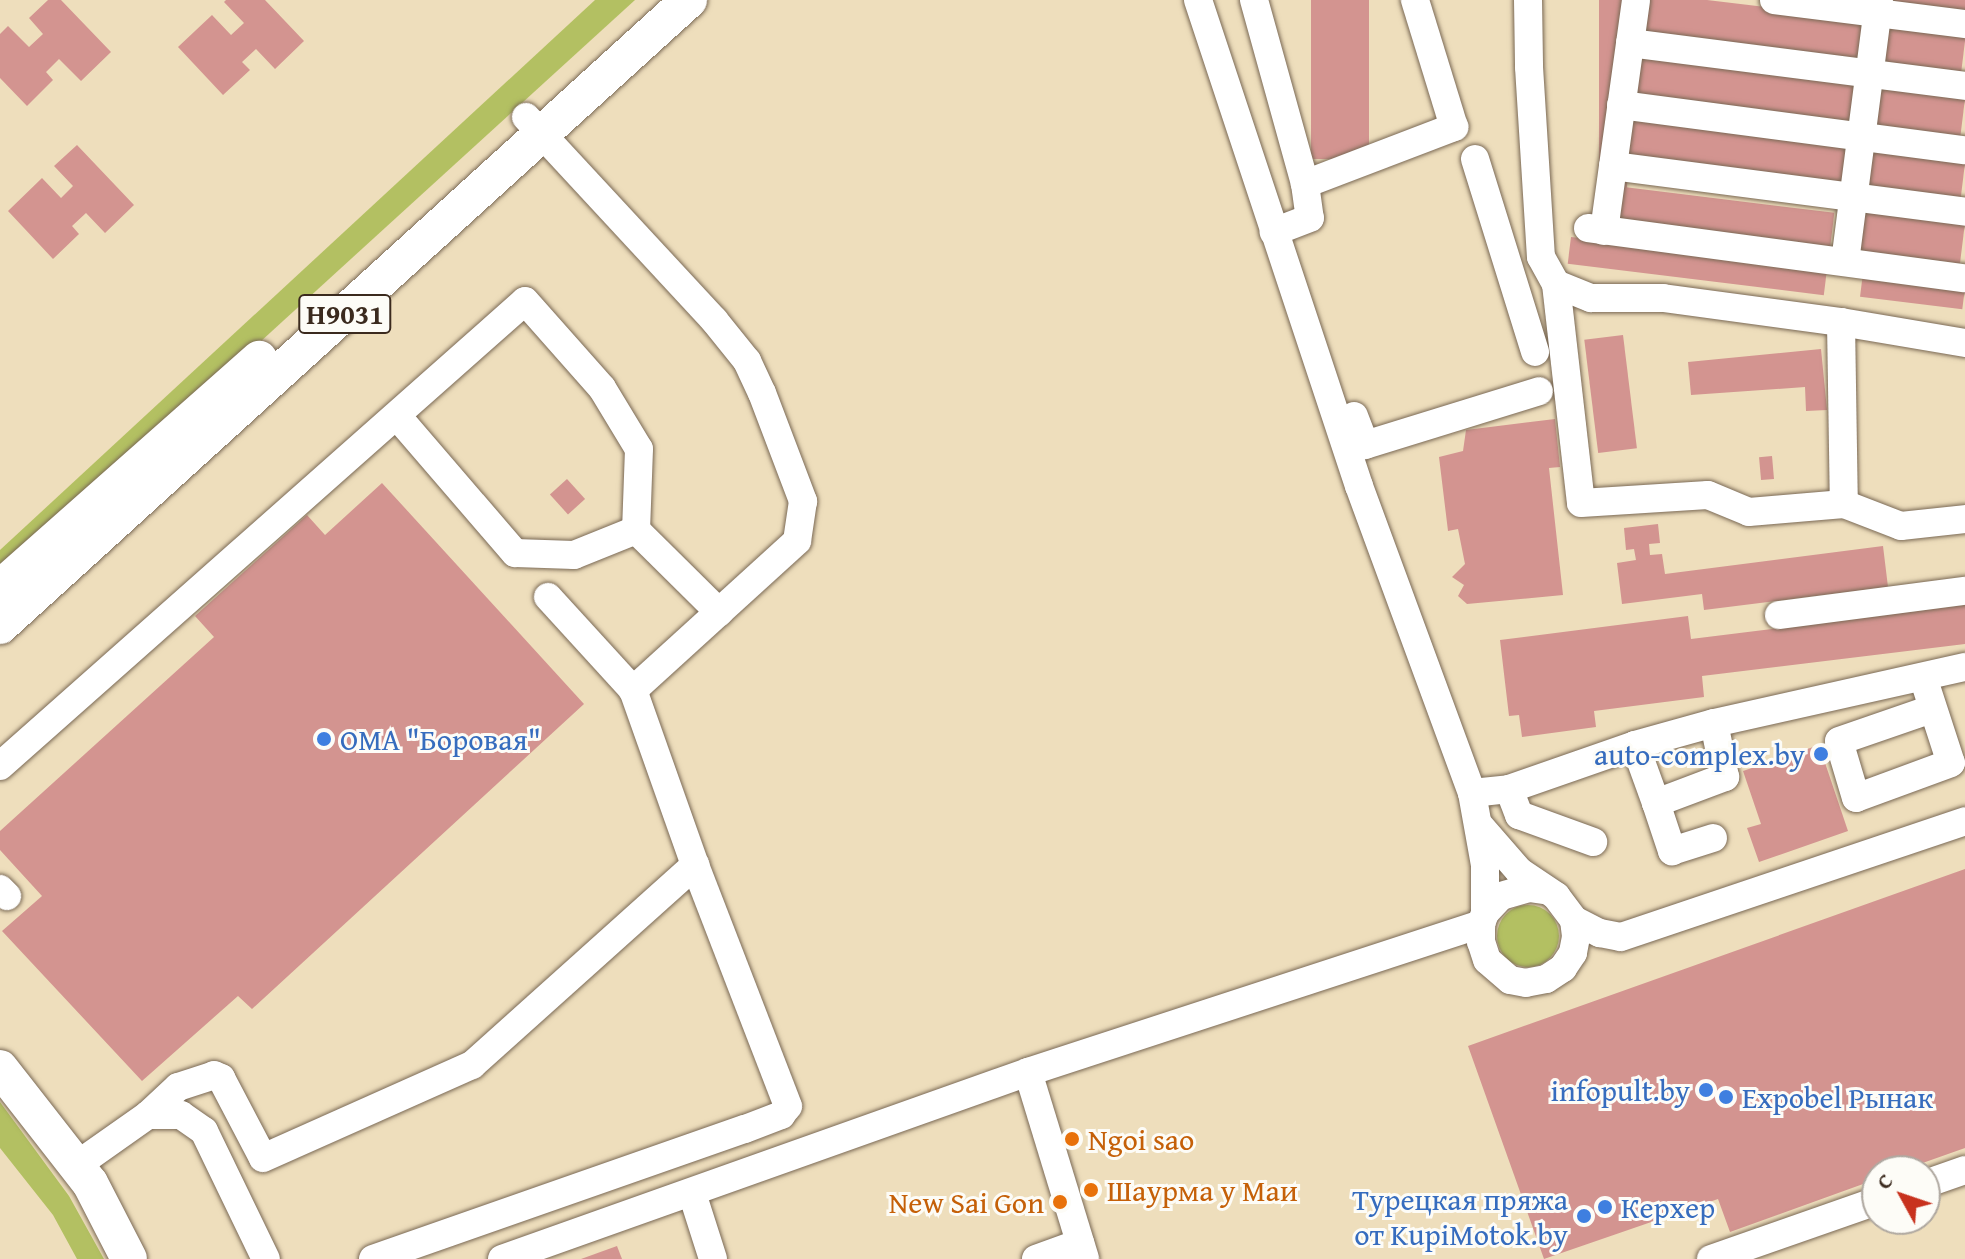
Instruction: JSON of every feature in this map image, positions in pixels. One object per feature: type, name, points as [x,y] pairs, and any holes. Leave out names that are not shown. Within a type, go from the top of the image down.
[{"type":"main road","name":"Н9031","points":[[0,626],[534,126],[654,0]]},
{"type":"main road","name":"Н9031","points":[[0,588],[534,126],[689,0]]},
{"type":"main road","points":[[0,1068],[77,1165],[103,1207],[129,1259]]},
{"type":"lane","points":[[1198,0],[1274,232],[1293,279],[1359,486],[1472,793],[1485,865],[1481,942],[1487,960],[1510,980],[1526,983],[1546,979],[1563,968],[1573,953],[1576,937],[1574,920]]},
{"type":"lane","points":[[1254,0],[1305,184],[1310,218],[1274,232]]},
{"type":"lane","points":[[1305,184],[1454,127],[1415,0]]},
{"type":"lane","points":[[1528,0],[1541,257],[1556,284],[1581,503],[1708,495],[1749,512],[1844,504],[1901,526],[1965,519]]},
{"type":"lane","points":[[1636,0],[1613,166],[1596,230],[1965,278]]},
{"type":"lane","points":[[1774,0],[1878,6],[1965,24]]},
{"type":"lane","points":[[1845,262],[1878,6]]},
{"type":"lane","points":[[1630,43],[1965,86]]},
{"type":"lane","points":[[1621,105],[1965,150]]},
{"type":"lane","points":[[534,126],[714,320],[747,361],[801,494],[803,520],[797,541],[633,690]]},
{"type":"lane","points":[[1475,159],[1535,352]]},
{"type":"lane","points":[[1613,166],[1965,212]]},
{"type":"lane","points":[[1556,284],[1591,298],[1663,298],[1841,322],[1965,343]]},
{"type":"lane","points":[[0,766],[525,301],[602,388],[639,449],[636,530],[719,612]]},
{"type":"lane","points":[[1841,322],[1844,504]]},
{"type":"lane","points":[[1354,416],[1365,445],[1539,391]]},
{"type":"lane","points":[[397,416],[515,553],[574,555],[636,530]]},
{"type":"lane","points":[[1779,615],[1965,591]]},
{"type":"lane","points":[[373,1259],[745,1129],[781,1115],[788,1106],[695,865],[633,690],[548,597]]},
{"type":"lane","points":[[1472,793],[1509,789],[1635,745],[1714,723],[1965,667]]},
{"type":"lane","points":[[1923,677],[1932,709]]},
{"type":"lane","points":[[1656,803],[1725,777],[1714,723]]},
{"type":"lane","points":[[1635,745],[1672,851],[1713,838]]},
{"type":"lane","points":[[1509,789],[1519,815],[1593,842]]},
{"type":"lane","points":[[1478,824],[1519,871],[1556,896],[1574,920],[1600,933],[1621,937],[1965,821]]},
{"type":"lane","points":[[77,1165],[148,1115],[178,1087],[214,1075],[221,1078],[263,1158],[472,1065],[695,865]]},
{"type":"lane","points":[[502,1259],[1028,1072],[1483,918],[1501,896],[1514,890],[1543,890]]},
{"type":"lane","points":[[1028,1072],[1083,1251],[1036,1259]]},
{"type":"lane","points":[[205,1078],[196,1098],[204,1131],[266,1259]]},
{"type":"lane","points":[[148,1115],[181,1115],[204,1131]]},
{"type":"lane","points":[[1941,1178],[1965,1170]]},
{"type":"lane","points":[[692,1193],[713,1259]]},
{"type":"lane","points":[[1711,1259],[1861,1207]]},
{"type":"green space","points":[[595,0],[635,0],[0,579],[0,550]]},
{"type":"green space","points":[[1528,905],[1540,907],[1550,914],[1557,924],[1557,948],[1550,958],[1540,965],[1528,967],[1516,965],[1506,958],[1499,948],[1497,936],[1499,924],[1506,914],[1516,907]]},
{"type":"green space","points":[[0,1102],[69,1196],[104,1259],[77,1259],[53,1215],[0,1148]]},
{"type":"building","points":[[48,0],[61,0],[111,52],[81,81],[59,59],[46,72],[53,80],[27,106],[0,78],[0,34],[8,26],[29,47],[43,34],[29,18]]},
{"type":"building","points":[[265,0],[304,41],[275,69],[256,49],[242,62],[250,70],[223,95],[178,47],[212,15],[231,35],[244,23],[224,2]]},
{"type":"building","points":[[1311,0],[1369,0],[1369,159],[1311,159]]},
{"type":"building","points":[[1599,0],[1627,0],[1627,216],[1599,216]]},
{"type":"building","points":[[1648,0],[1707,0],[1866,19],[1861,62],[1643,37]]},
{"type":"building","points":[[1889,0],[1965,0],[1965,13],[1888,4]]},
{"type":"building","points":[[1886,28],[1965,38],[1960,79],[1881,70]]},
{"type":"building","points":[[1639,57],[1857,84],[1852,127],[1634,101]]},
{"type":"building","points":[[1878,85],[1965,96],[1960,137],[1873,127]]},
{"type":"building","points":[[1630,119],[1847,146],[1842,189],[1625,163]]},
{"type":"building","points":[[77,145],[134,205],[105,233],[86,213],[72,226],[79,234],[53,259],[8,211],[42,178],[61,198],[73,186],[54,166]]},
{"type":"building","points":[[1869,149],[1965,161],[1960,203],[1864,191]]},
{"type":"building","points":[[1616,186],[1834,213],[1829,256],[1611,230]]},
{"type":"building","points":[[1861,208],[1965,221],[1960,263],[1856,251]]},
{"type":"building","points":[[1571,237],[1827,268],[1824,295],[1568,264]]},
{"type":"building","points":[[1863,273],[1965,286],[1962,309],[1860,297]]},
{"type":"building","points":[[1623,335],[1637,448],[1598,453],[1584,340]]},
{"type":"building","points":[[1821,349],[1827,410],[1806,411],[1805,387],[1691,395],[1688,362]]},
{"type":"building","points":[[1555,419],[1560,467],[1549,468],[1563,595],[1467,604],[1458,596],[1464,585],[1452,577],[1465,564],[1458,529],[1448,531],[1439,457],[1463,451],[1466,430]]},
{"type":"building","points":[[1772,456],[1774,479],[1761,480],[1759,457]]},
{"type":"building","points":[[567,479],[585,499],[568,514],[550,494]]},
{"type":"building","name":"ОМА \"Боровая\"","points":[[382,483],[584,704],[252,1009],[238,996],[142,1081],[2,931],[42,896],[0,850],[0,831],[214,637],[195,616],[307,515],[325,535]]},
{"type":"building","points":[[1658,524],[1660,543],[1649,544],[1650,555],[1662,554],[1665,574],[1883,546],[1888,587],[1704,610],[1702,594],[1622,604],[1617,563],[1636,560],[1634,549],[1626,550],[1624,528]]},
{"type":"building","points":[[1965,605],[1965,644],[1702,676],[1704,697],[1594,711],[1596,727],[1522,737],[1519,715],[1509,716],[1500,640],[1688,616],[1691,639]]},
{"type":"building","points":[[1819,745],[1848,831],[1759,862],[1747,828],[1761,824],[1743,771]]},
{"type":"building","name":"Expobel Рынак","points":[[1965,869],[1965,1148],[1941,1156],[1861,1155],[1861,1185],[1730,1232],[1718,1199],[1544,1259],[1468,1046]]},
{"type":"building","points":[[617,1246],[622,1259],[581,1259]]},
{"type":"place","name":"ОМА \"Боровая\"","points":[[324,739]]},
{"type":"place","name":"auto-complex.by","points":[[1821,754]]},
{"type":"place","name":"infopult.by","points":[[1706,1090]]},
{"type":"place","name":"Expobel Рынак","points":[[1726,1097]]},
{"type":"place","name":"Ngoi sao","points":[[1072,1139]]},
{"type":"place","name":"Шаурма у Маи","points":[[1091,1190]]},
{"type":"place","name":"New Sai Gon","points":[[1060,1202]]},
{"type":"place","name":"Керхер","points":[[1605,1207]]},
{"type":"place","name":"Турецкая пряжа от KupiMotok.by","points":[[1584,1216]]}]
